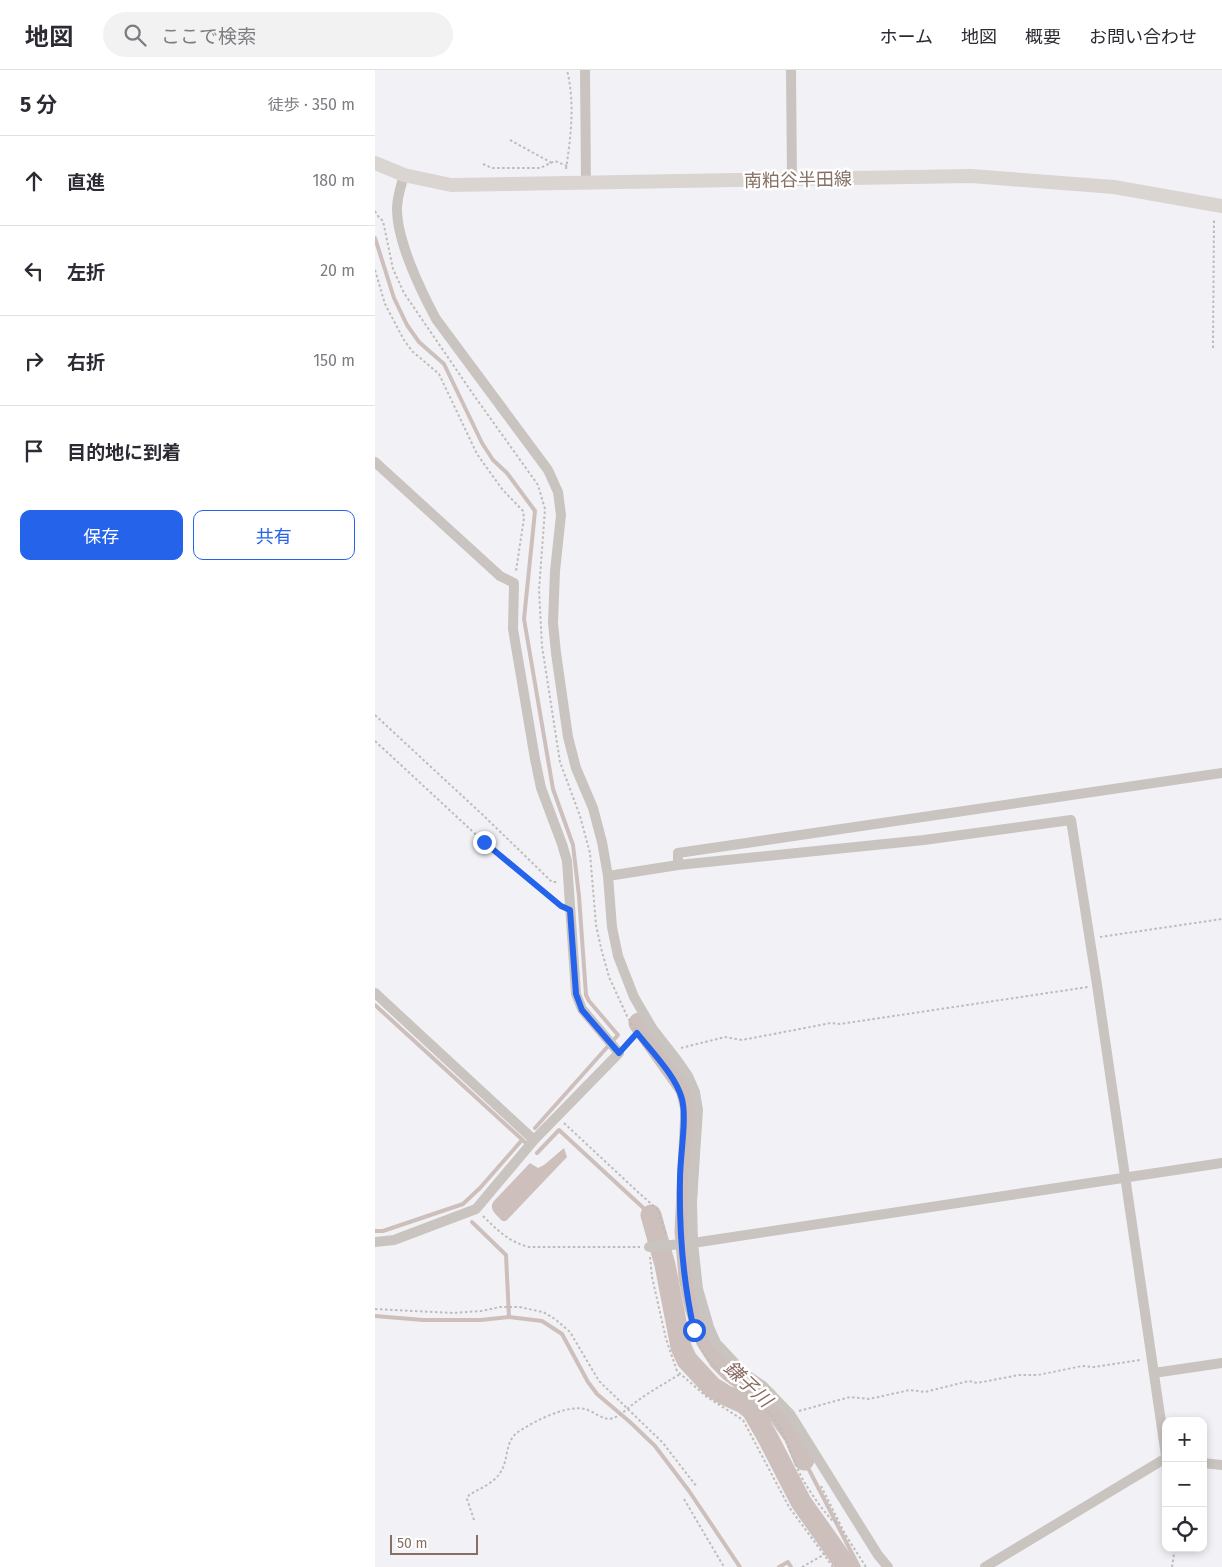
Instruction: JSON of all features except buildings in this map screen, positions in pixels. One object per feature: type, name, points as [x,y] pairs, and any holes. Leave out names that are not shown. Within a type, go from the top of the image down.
[{"type":"main road","name":"南粕谷半田線","points":[[375,163],[404,175],[451,185],[971,176],[1115,187],[1219,205]]},
{"type":"street","points":[[585,70],[586,184]]},
{"type":"street","points":[[791,70],[792,180]]},
{"type":"street","points":[[404,175],[397,210],[400,231],[422,294],[436,319],[548,470],[558,492],[561,515],[555,571],[553,623],[568,737],[576,768],[593,808],[602,842],[608,876],[612,926],[618,956],[634,997],[652,1028],[688,1076],[695,1092],[698,1110],[688,1243],[709,1327],[716,1343],[745,1373],[763,1386],[790,1414],[878,1556],[889,1567]]},
{"type":"street","points":[[375,462],[500,576],[514,583],[513,629],[535,759],[541,788],[563,844],[567,860],[576,994],[582,1010],[619,1053],[534,1140],[476,1209],[394,1240],[375,1242]]},
{"type":"street","points":[[678,865],[678,853],[1222,773]]},
{"type":"street","points":[[608,876],[678,865],[924,840],[1071,820],[1126,1177],[1162,1429]]},
{"type":"street","points":[[375,994],[534,1140]]},
{"type":"street","points":[[649,1247],[688,1243],[1222,1162]]},
{"type":"street","points":[[1154,1373],[1222,1363]]},
{"type":"street","points":[[985,1567],[1162,1459]]},
{"type":"street","points":[[1207,1463],[1222,1465]]},
{"type":"path","points":[[564,184],[571,143],[572,120],[570,81],[567,70]]},
{"type":"path","points":[[510,140],[552,163]]},
{"type":"path","points":[[483,164],[492,168],[539,168],[557,162],[567,166]]},
{"type":"path","points":[[1213,348],[1214,214],[1219,205]]},
{"type":"path","points":[[375,270],[385,304],[403,340],[412,351],[439,374],[477,454],[502,489],[523,511],[525,518],[514,583]]},
{"type":"path","points":[[375,715],[552,882],[569,883]]},
{"type":"path","points":[[375,741],[484,842],[561,906],[570,910]]},
{"type":"path","points":[[1090,938],[1222,919]]},
{"type":"path","points":[[672,1053],[725,1037],[742,1040],[831,1023],[840,1024],[1097,985]]},
{"type":"path","points":[[616,992],[637,1033],[671,1075],[679,1089],[683,1110],[680,1177],[681,1225],[688,1243]]},
{"type":"path","points":[[619,1053],[637,1033]]},
{"type":"path","points":[[557,1117],[658,1210],[669,1245]]},
{"type":"path","points":[[476,1209],[502,1235],[515,1244],[529,1247],[649,1247],[652,1277],[666,1339],[677,1371],[707,1397],[743,1420],[789,1507],[833,1567]]},
{"type":"path","points":[[685,1281],[694,1330],[701,1349],[722,1374],[753,1395],[764,1406],[777,1423],[788,1443],[801,1476],[830,1518],[840,1523]]},
{"type":"path","points":[[375,1309],[453,1313],[481,1311],[500,1307],[519,1307],[543,1312],[566,1327],[599,1381],[663,1443],[697,1487]]},
{"type":"path","points":[[790,1414],[850,1397],[869,1399],[910,1390],[925,1392],[969,1381],[977,1383],[1019,1375],[1038,1375],[1082,1366],[1094,1367],[1152,1359]]},
{"type":"path","points":[[474,1520],[467,1499],[469,1495],[496,1478],[501,1472],[508,1445],[515,1434],[557,1413],[571,1409],[583,1409],[610,1419],[615,1418],[680,1374]]},
{"type":"path","points":[[821,1487],[866,1567]]},
{"type":"path","points":[[684,1499],[724,1567]]},
{"type":"path","points":[[1172,1567],[1174,1552]]},
{"type":"path","points":[[802,1567],[825,1554]]},
{"type":"shaded area","points":[[564,1148],[567,1157],[506,1221],[502,1221],[492,1209],[494,1201],[530,1163],[538,1168]]},
{"type":"waterway","points":[[375,238],[394,298],[407,325],[419,342],[444,364],[482,443],[493,460],[507,473],[535,511],[524,619],[553,789],[573,845],[579,896],[586,995],[618,1035],[535,1128]]},
{"type":"waterway","points":[[375,1005],[527,1144]]},
{"type":"waterway","name":"鎌子川","points":[[639,1023],[686,1089],[691,1109],[685,1231],[689,1277],[695,1307],[706,1340],[719,1360],[731,1372],[767,1398],[794,1436],[804,1460]]},
{"type":"waterway","points":[[537,1153],[559,1130],[651,1215]]},
{"type":"waterway","points":[[375,1231],[383,1231],[463,1204],[480,1188],[522,1140]]},
{"type":"waterway","name":"鎌子川","points":[[651,1215],[665,1265],[681,1347],[687,1360],[712,1387],[743,1403],[752,1410],[801,1502],[847,1567]]},
{"type":"waterway","points":[[472,1222],[506,1255],[509,1317],[542,1321],[562,1334],[588,1382],[597,1394],[655,1446],[689,1491],[740,1567]]},
{"type":"waterway","points":[[375,1316],[423,1320],[481,1320],[509,1317]]},
{"type":"waterway","points":[[804,1460],[859,1567]]},
{"type":"waterway","points":[[779,1567],[788,1562],[791,1567]]},
{"type":"route","points":[[484,842],[561,906],[570,910],[576,994],[582,1010],[619,1053],[637,1033],[671,1075],[679,1089],[683,1110],[680,1177],[681,1225],[687,1300],[694,1330]]}]
